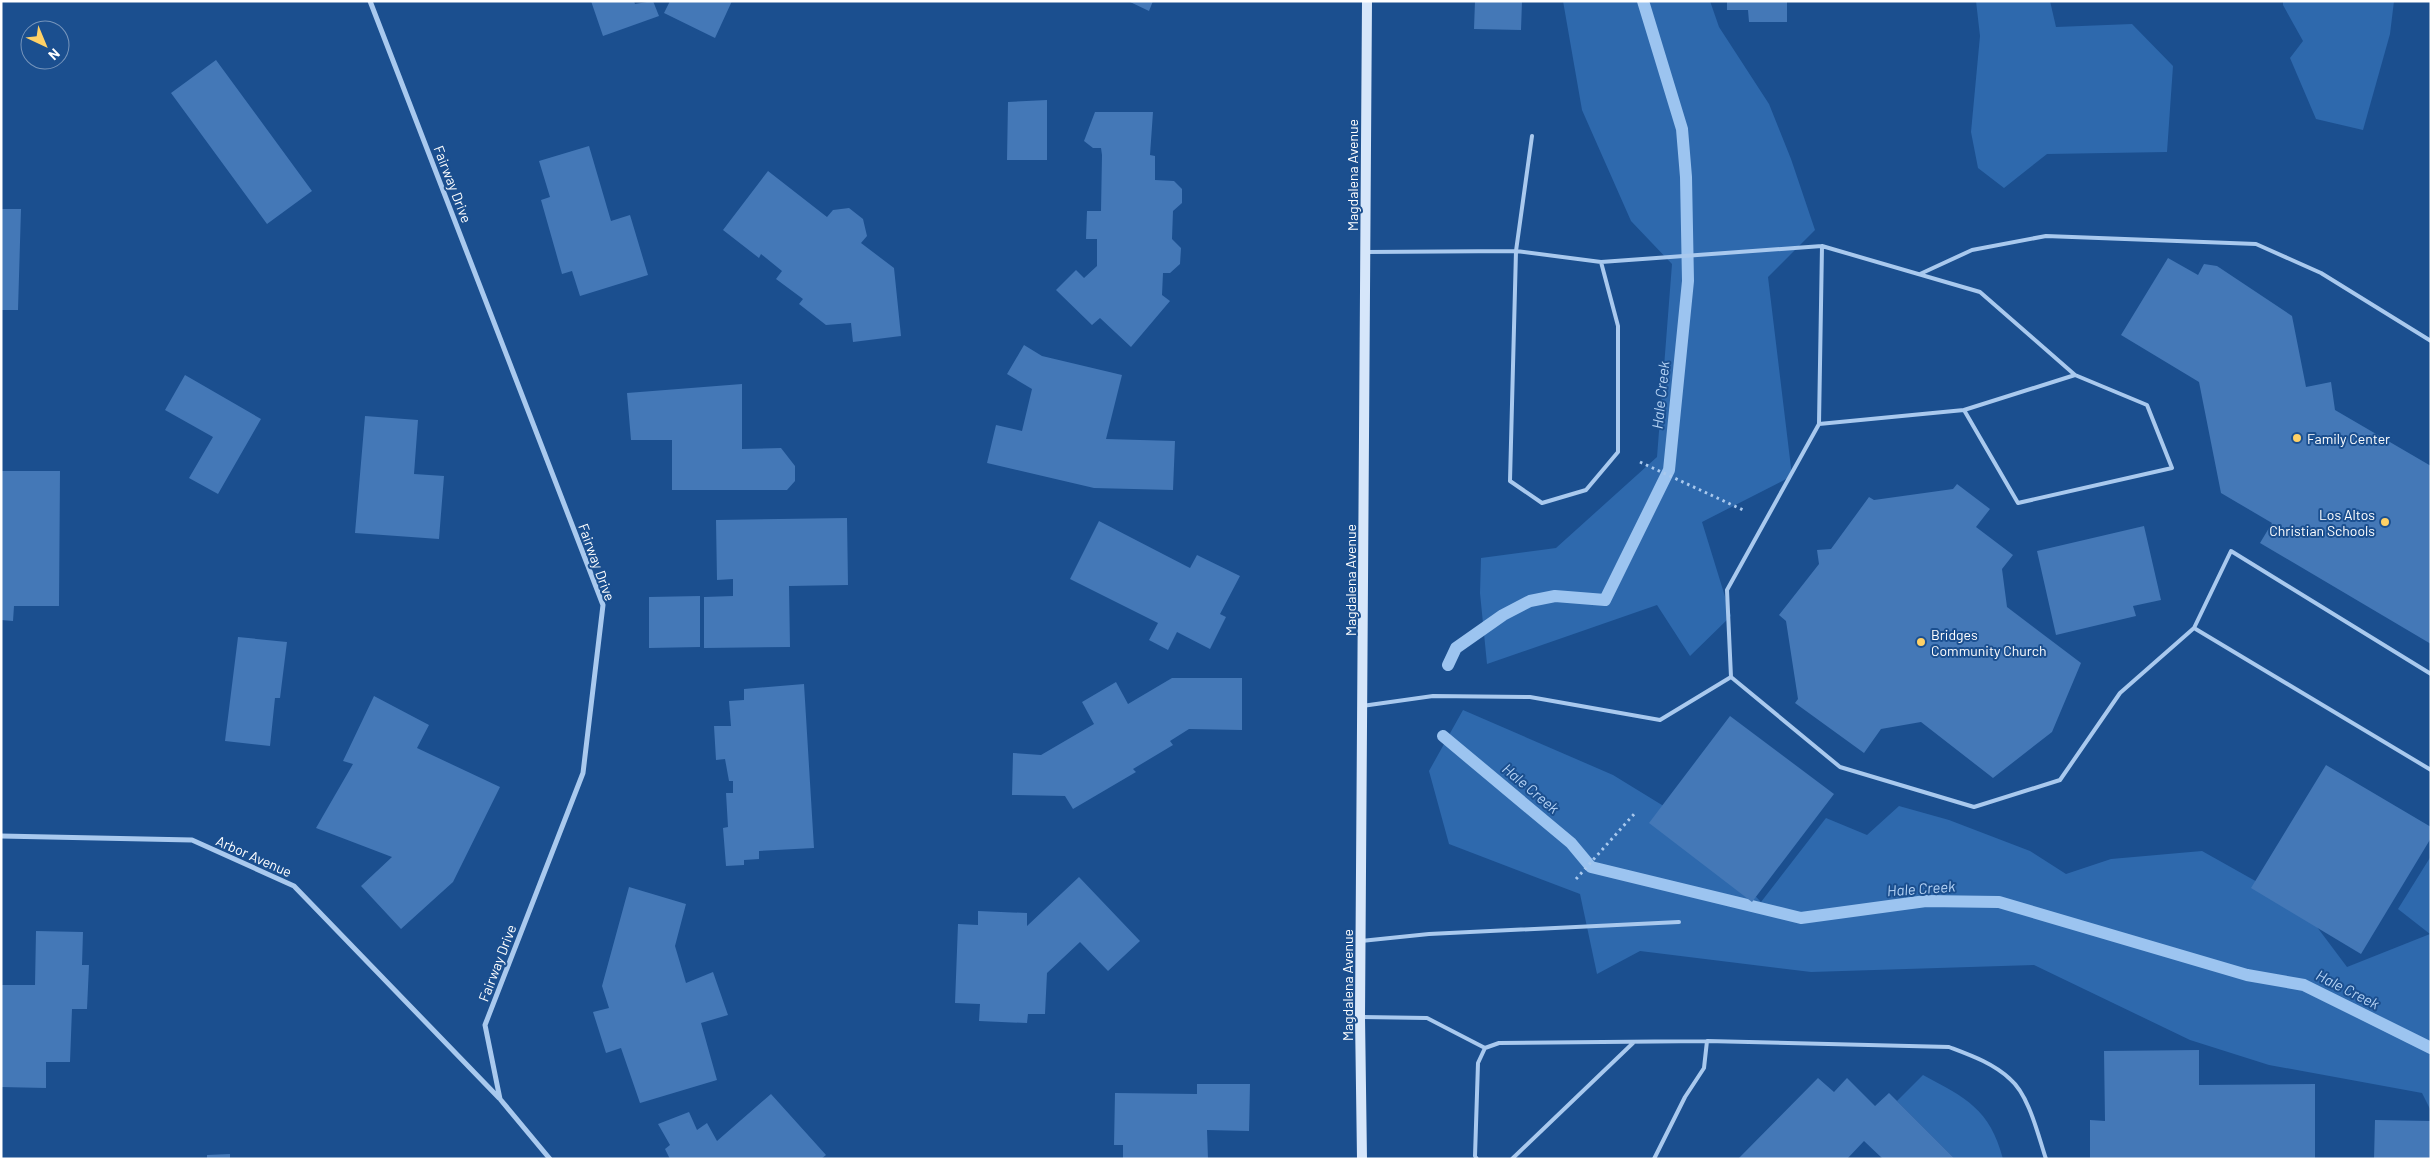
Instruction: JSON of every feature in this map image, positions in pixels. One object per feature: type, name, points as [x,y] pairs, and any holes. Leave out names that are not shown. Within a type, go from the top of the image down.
[{"type":"main road","name":"Magdalena Avenue","points":[[1362,1159],[1360,1017],[1367,1]]},
{"type":"street","name":"Fairway Drive","points":[[370,1],[603,605],[583,772],[484,1025],[500,1099],[550,1159]]},
{"type":"street","name":"Arbor Avenue","points":[[1,836],[192,840],[294,886],[500,1099]]},
{"type":"lane","points":[[1532,136],[1516,251],[1510,482],[1542,503],[1586,490],[1618,452],[1618,326],[1601,262]]},
{"type":"lane","points":[[1919,274],[1972,250],[2046,236],[2256,244],[2321,273],[2431,341]]},
{"type":"lane","points":[[1366,252],[1516,251],[1601,262],[1822,246],[1980,292],[2075,375],[2147,405],[2172,468],[2018,503],[1964,410]]},
{"type":"lane","points":[[1822,246],[1819,424],[1727,590],[1731,677],[1840,767],[1974,807],[2060,780],[2120,693],[2194,628],[2231,551],[2431,674]]},
{"type":"lane","points":[[1819,424],[1964,410],[2075,375]]},
{"type":"lane","points":[[2194,628],[2431,770]]},
{"type":"lane","points":[[1362,706],[1433,696],[1530,698],[1660,720],[1731,677]]},
{"type":"lane","points":[[1361,941],[1429,934],[1679,922]]},
{"type":"lane","points":[[1360,1017],[1427,1018],[1485,1048]]},
{"type":"lane","points":[[1477,1159],[1475,1156],[1478,1063],[1485,1048],[1499,1043],[1707,1041],[1949,1047],[1979,1059],[2010,1079],[2022,1094],[2046,1159]]},
{"type":"lane","points":[[1654,1159],[1685,1097],[1704,1068],[1707,1041]]},
{"type":"lane","points":[[1512,1159],[1633,1043]]},
{"type":"path","points":[[1655,469],[1766,520]]},
{"type":"path","points":[[1576,879],[1635,813]]},
{"type":"shaded area","points":[[1563,1],[1710,1],[1719,27],[1769,104],[1791,159],[1815,230],[1768,277],[1792,476],[1702,522],[1731,616],[1690,656],[1657,605],[1487,664],[1480,593],[1481,558],[1556,548],[1657,457],[1672,264],[1631,221],[1582,110]]},
{"type":"shaded area","points":[[1976,1],[2050,1],[2056,27],[2132,24],[2173,66],[2167,152],[2047,154],[2004,188],[1978,168],[1971,132],[1980,36]]},
{"type":"shaded area","points":[[2283,1],[2394,1],[2390,34],[2363,130],[2316,119],[2290,58],[2303,41],[2283,5]]},
{"type":"shaded area","points":[[1463,710],[1613,775],[1675,813],[1761,902],[1826,818],[1867,835],[1899,806],[1949,820],[2030,851],[2066,874],[2111,859],[2202,851],[2302,907],[2347,967],[2430,934],[2398,909],[2431,856],[2431,1111],[2422,1093],[2269,1065],[2190,1040],[2034,965],[1811,972],[1640,951],[1597,974],[1580,894],[1449,844],[1429,771]]},
{"type":"shaded area","points":[[1923,1075],[1952,1091],[1974,1107],[1991,1128],[2003,1159],[1955,1159],[1897,1101]]},
{"type":"building","points":[[591,1],[634,1],[635,4],[653,1],[659,16],[603,36]]},
{"type":"building","points":[[670,1],[732,1],[715,38],[664,13]]},
{"type":"building","points":[[1128,1],[1153,1],[1149,11]]},
{"type":"building","points":[[1475,1],[1522,1],[1521,30],[1474,29]]},
{"type":"building","points":[[1727,1],[1787,1],[1787,22],[1749,22],[1748,10],[1727,10]]},
{"type":"building","points":[[216,60],[312,191],[267,224],[171,93]]},
{"type":"building","points":[[1047,100],[1047,160],[1007,160],[1008,102]]},
{"type":"building","points":[[1095,112],[1153,112],[1150,155],[1155,156],[1155,180],[1174,181],[1182,189],[1182,203],[1173,211],[1172,239],[1181,248],[1180,264],[1170,273],[1163,273],[1162,295],[1170,301],[1131,347],[1100,318],[1092,325],[1056,290],[1076,270],[1084,278],[1097,266],[1097,239],[1086,239],[1087,211],[1101,211],[1102,155],[1101,148],[1093,148],[1084,141]]},
{"type":"building","points":[[589,146],[611,221],[630,215],[648,275],[580,296],[572,271],[562,274],[541,200],[550,197],[539,161]]},
{"type":"building","points":[[768,171],[827,217],[833,210],[849,208],[863,219],[867,236],[861,243],[894,268],[901,336],[853,342],[851,323],[826,325],[799,304],[803,299],[776,279],[782,271],[761,254],[759,258],[723,230]]},
{"type":"building","points":[[1,209],[21,209],[18,310],[1,310]]},
{"type":"building","name":"Family Center","points":[[2168,258],[2198,275],[2204,264],[2217,266],[2292,316],[2306,387],[2331,382],[2335,410],[2431,466],[2431,644],[2260,543],[2272,523],[2221,493],[2199,382],[2121,335]]},
{"type":"building","points":[[1024,345],[1042,356],[1122,375],[1106,439],[1175,441],[1173,490],[1094,488],[987,463],[996,425],[1022,431],[1032,389],[1007,374]]},
{"type":"building","points":[[185,375],[261,419],[218,494],[189,478],[213,437],[165,410]]},
{"type":"building","points":[[742,384],[742,449],[781,448],[795,466],[795,481],[787,490],[672,490],[672,440],[631,440],[627,393]]},
{"type":"building","points":[[365,416],[418,420],[414,474],[444,476],[439,539],[355,533]]},
{"type":"building","points":[[1,471],[60,471],[59,606],[14,606],[13,621],[1,620]]},
{"type":"building","name":"Bridges Community Church","points":[[1957,484],[1990,509],[1976,527],[2013,555],[2002,569],[2007,607],[2081,663],[2052,732],[1993,778],[1921,722],[1881,729],[1864,753],[1795,703],[1798,699],[1786,621],[1779,615],[1819,564],[1817,550],[1831,549],[1869,497],[1874,500],[1953,489]]},
{"type":"building","points":[[847,518],[848,585],[789,586],[790,647],[704,648],[704,597],[733,596],[733,579],[717,580],[716,520]]},
{"type":"building","points":[[1099,521],[1190,568],[1197,555],[1240,576],[1220,614],[1226,617],[1210,649],[1177,632],[1168,650],[1149,640],[1158,623],[1070,579]]},
{"type":"building","points":[[2144,526],[2161,600],[2133,606],[2136,616],[2056,635],[2037,551]]},
{"type":"building","points":[[700,596],[700,647],[649,648],[649,597]]},
{"type":"building","points":[[238,637],[287,642],[280,698],[275,698],[270,746],[225,741]]},
{"type":"building","points":[[1172,678],[1242,678],[1242,730],[1189,729],[1170,741],[1173,745],[1133,769],[1136,772],[1073,809],[1065,796],[1012,795],[1013,753],[1041,755],[1094,724],[1082,702],[1116,682],[1128,704]]},
{"type":"building","points":[[804,684],[814,848],[759,851],[759,859],[744,860],[744,865],[726,866],[723,828],[728,827],[726,793],[733,793],[733,781],[729,781],[725,759],[716,760],[714,726],[731,726],[729,701],[744,700],[744,689]]},
{"type":"building","points":[[374,696],[429,725],[417,748],[500,787],[453,882],[401,929],[361,886],[392,857],[316,828],[353,764],[343,761]]},
{"type":"building","points":[[1730,716],[1834,794],[1752,902],[1649,823]]},
{"type":"building","points":[[2326,765],[2431,827],[2431,838],[2361,954],[2251,888]]},
{"type":"building","points":[[1079,877],[1140,941],[1108,971],[1080,942],[1047,973],[1045,1014],[1028,1014],[1027,1023],[979,1021],[980,1004],[955,1003],[958,924],[978,925],[978,911],[1027,913],[1027,926]]},
{"type":"building","points":[[629,887],[686,904],[675,946],[686,983],[713,972],[728,1015],[701,1023],[717,1080],[640,1103],[621,1048],[606,1053],[593,1012],[609,1008],[602,986]]},
{"type":"building","points":[[36,931],[83,932],[82,965],[89,965],[87,1009],[72,1009],[70,1062],[46,1062],[46,1088],[1,1087],[1,985],[35,985]]},
{"type":"building","points":[[2199,1050],[2199,1085],[2315,1084],[2315,1159],[2090,1159],[2090,1120],[2105,1121],[2104,1051]]},
{"type":"building","points":[[1818,1078],[1834,1092],[1847,1078],[1875,1106],[1889,1093],[1955,1159],[1883,1159],[1864,1141],[1847,1159],[1738,1159]]},
{"type":"building","points":[[1197,1084],[1250,1084],[1249,1131],[1207,1130],[1208,1159],[1123,1159],[1123,1145],[1114,1145],[1115,1093],[1197,1094]]},
{"type":"building","points":[[771,1094],[826,1155],[821,1159],[670,1159],[665,1149],[670,1145],[658,1124],[689,1112],[697,1130],[707,1123],[717,1141]]},
{"type":"building","points":[[2375,1120],[2431,1121],[2431,1159],[2374,1159]]},
{"type":"building","points":[[230,1154],[230,1159],[207,1159],[207,1155]]},
{"type":"waterway","name":"Hale Creek","points":[[1448,665],[1456,648],[1503,615],[1530,601],[1555,596],[1605,600],[1669,470],[1688,281],[1686,177],[1682,129],[1643,1]]},
{"type":"waterway","name":"Hale Creek","points":[[1443,736],[1571,843],[1591,867],[1801,918],[1926,901],[1999,902],[2247,975],[2304,985],[2431,1048]]},
{"type":"place","name":"Family Center","points":[[2297,438]]},
{"type":"place","name":"Los Altos Christian Schools","points":[[2385,522]]},
{"type":"place","name":"Bridges Community Church","points":[[1921,642]]}]
